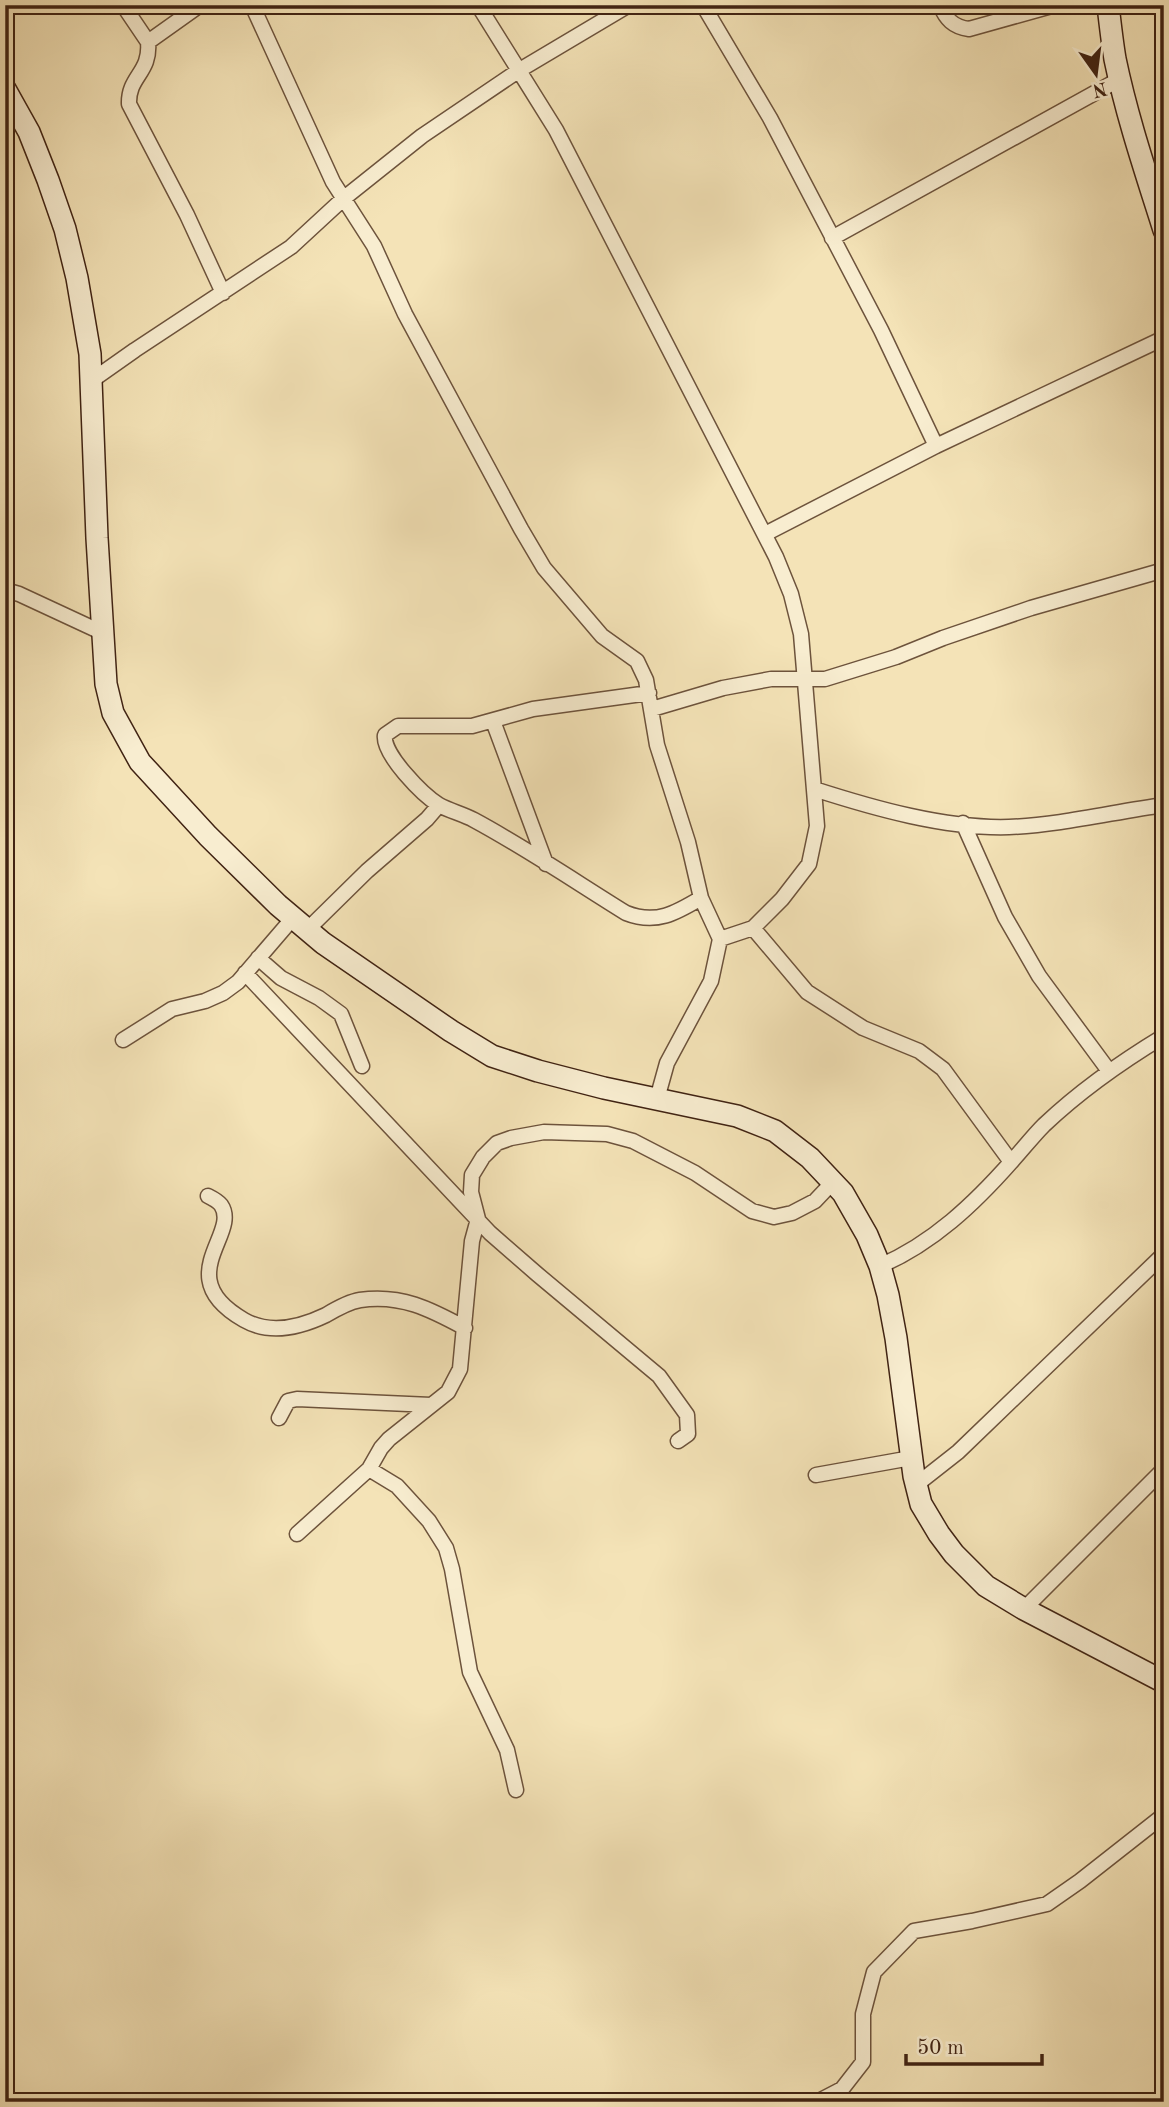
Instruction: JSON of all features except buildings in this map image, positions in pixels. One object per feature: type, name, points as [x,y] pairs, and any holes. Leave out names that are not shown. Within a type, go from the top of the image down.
[{"type":"street","points":[[123,5],[148,42],[149,57],[140,75],[131,85],[129,104],[187,215],[223,293]]},
{"type":"street","points":[[148,42],[200,5]]},
{"type":"street","points":[[252,5],[333,182],[374,246],[428,359],[544,568],[602,636],[637,661],[646,680],[657,745],[688,842],[701,898],[720,939],[711,981],[667,1063],[657,1099]]},
{"type":"street","points":[[478,5],[555,130],[765,534],[791,594],[801,634],[817,826],[809,864],[782,899],[753,929],[720,939]]},
{"type":"street","points":[[91,382],[291,247],[343,199],[422,136],[519,71],[629,5]]},
{"type":"street","points":[[703,5],[770,118],[881,330],[936,446]]},
{"type":"street","points":[[940,5],[948,20],[961,28],[969,29],[1055,5]]},
{"type":"street","points":[[1108,5],[1120,79],[1142,164],[1163,225]]},
{"type":"street","points":[[832,238],[1120,79]]},
{"type":"street","points":[[7,95],[29,132],[65,229],[77,278],[90,354],[106,684],[113,713],[140,762],[208,836],[300,924],[440,1024],[492,1056],[538,1072],[737,1115],[775,1130],[810,1158],[843,1193],[867,1235],[880,1266],[896,1338],[916,1485],[921,1504],[954,1554],[986,1586],[1024,1609],[1164,1682]]},
{"type":"street","points":[[765,534],[936,446],[1164,338]]},
{"type":"street","points":[[652,709],[723,688],[771,679],[825,679],[896,657],[1031,608],[1164,570]]},
{"type":"street","points":[[5,590],[103,634]]},
{"type":"street","points":[[649,693],[533,709],[472,726],[398,726],[385,735],[386,747],[414,783],[439,805],[474,820],[626,914],[643,919],[668,916],[701,898]]},
{"type":"street","points":[[493,721],[546,864]]},
{"type":"street","points":[[814,789],[898,813],[1007,827],[1164,805]]},
{"type":"street","points":[[123,1040],[172,1009],[205,1001],[223,993],[258,958],[367,871],[439,805]]},
{"type":"street","points":[[963,823],[1006,917],[1039,976],[1109,1071]]},
{"type":"street","points":[[753,929],[807,992],[863,1028],[919,1051],[943,1069],[1011,1162]]},
{"type":"street","points":[[258,958],[282,978],[319,998],[341,1014],[362,1066]]},
{"type":"street","points":[[245,973],[478,1219],[537,1275],[659,1376],[687,1415],[688,1434],[678,1441]]},
{"type":"street","points":[[880,1266],[918,1247],[948,1225],[1042,1127],[1083,1090],[1164,1036]]},
{"type":"street","points":[[297,1534],[369,1469],[389,1438],[448,1392],[460,1368],[472,1241],[478,1219],[471,1192],[472,1175],[483,1157],[497,1143],[544,1132],[607,1134],[633,1141],[695,1173],[751,1211],[774,1217],[792,1213],[815,1201],[833,1182]]},
{"type":"street","points":[[208,1196],[220,1204],[224,1214],[208,1275],[213,1293],[245,1321],[265,1328],[296,1327],[358,1300],[402,1300],[436,1311],[465,1328]]},
{"type":"street","points":[[916,1485],[958,1452],[1164,1254]]},
{"type":"street","points":[[279,1418],[288,1401],[297,1399],[431,1405]]},
{"type":"street","points":[[816,1475],[911,1458]]},
{"type":"street","points":[[369,1469],[397,1486],[429,1521],[446,1548],[470,1672],[506,1750],[516,1790]]},
{"type":"street","points":[[1024,1609],[1164,1469]]},
{"type":"street","points":[[817,2102],[842,2089],[863,2062],[863,2014],[874,1972],[914,1931],[1047,1904],[1164,1815]]}]
